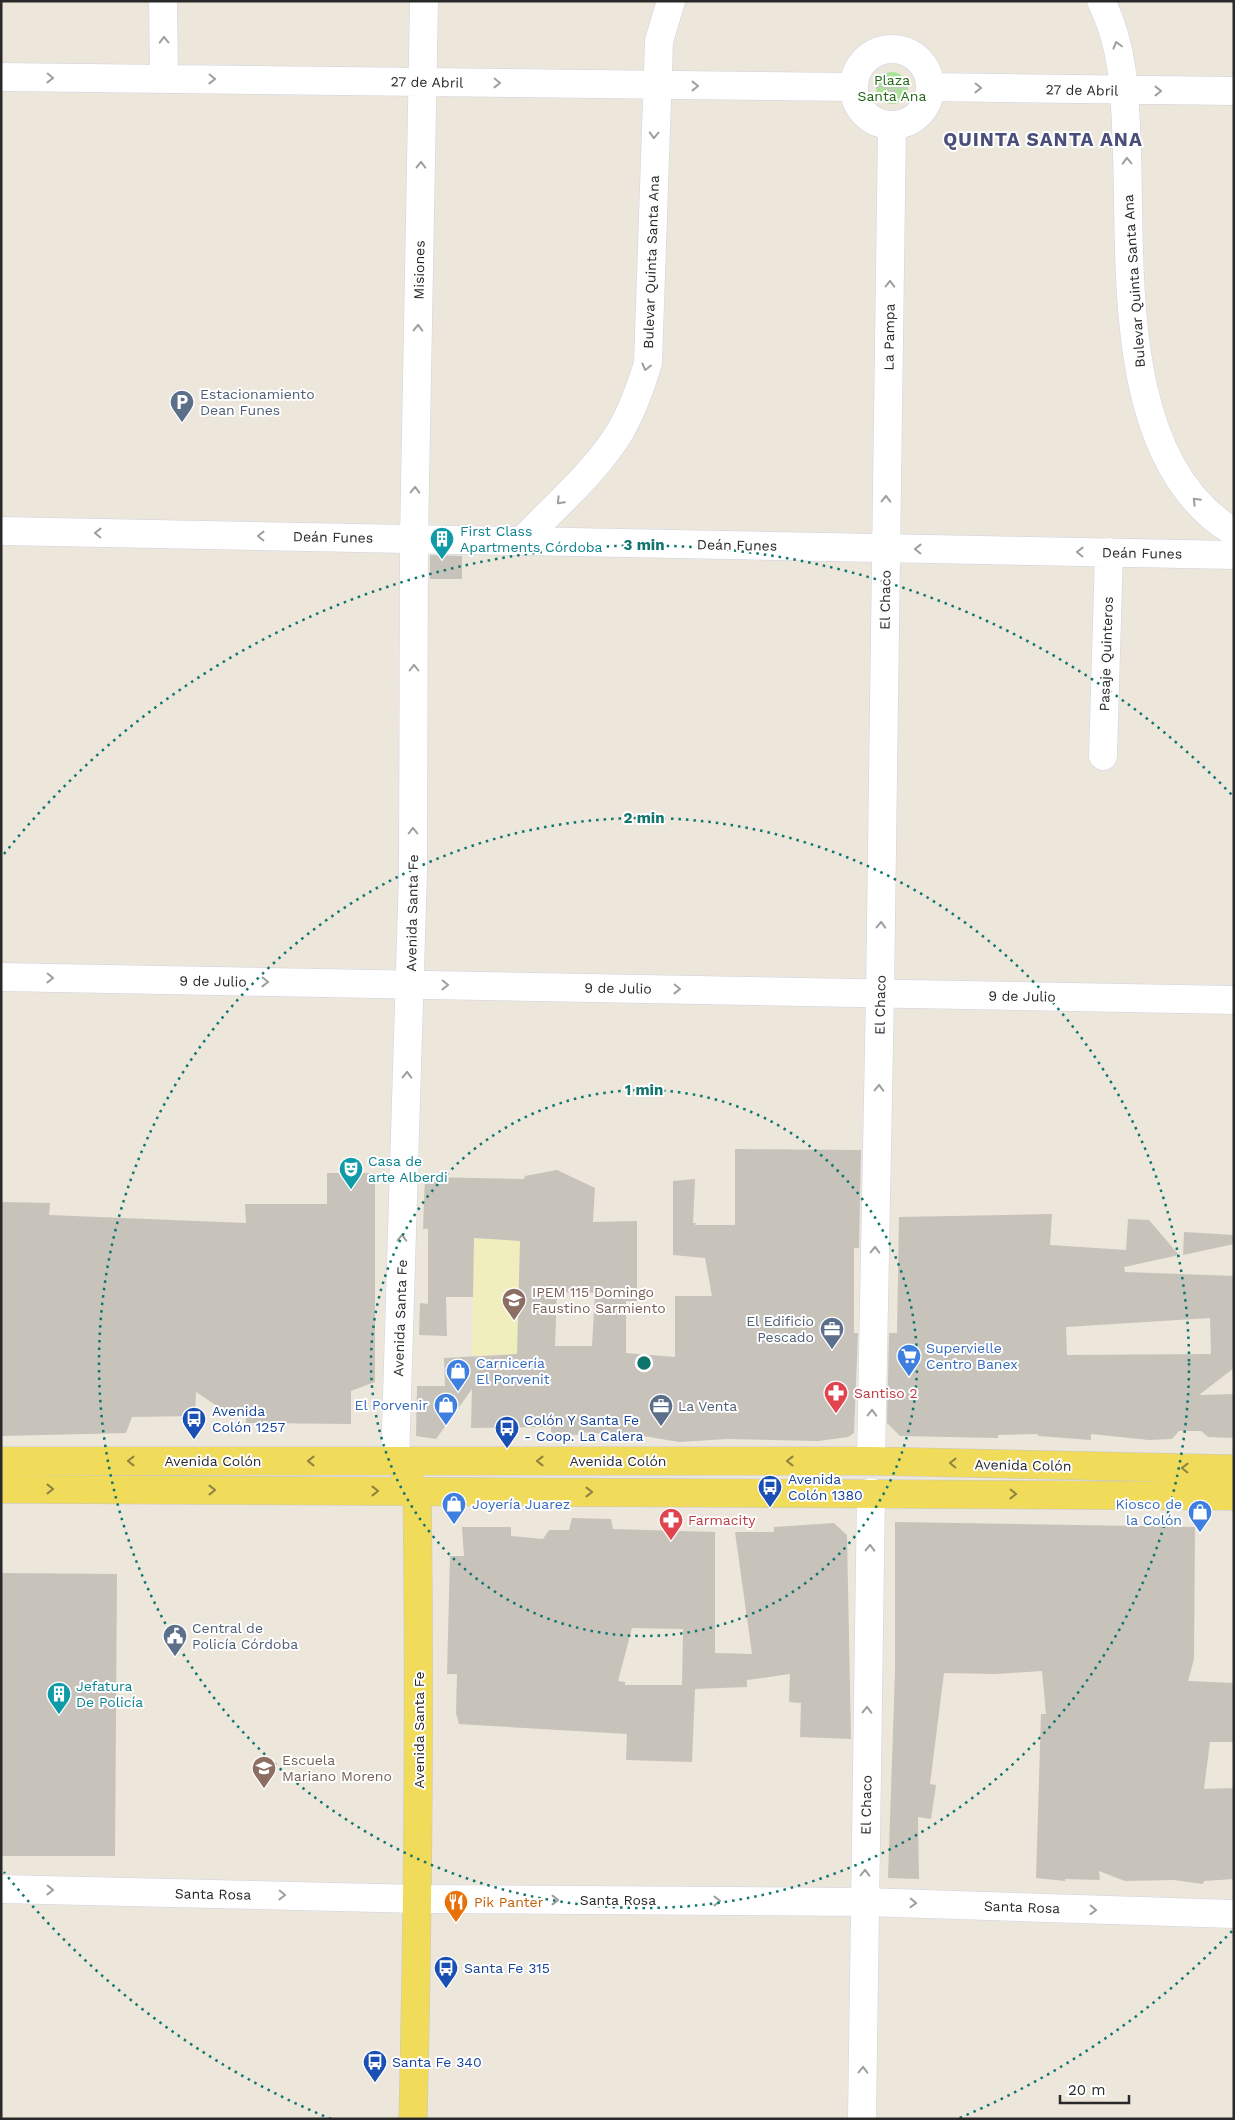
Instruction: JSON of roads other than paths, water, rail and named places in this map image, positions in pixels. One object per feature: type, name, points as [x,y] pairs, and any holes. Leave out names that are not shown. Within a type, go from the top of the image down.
[{"type":"main road","name":"Avenida Colón","points":[[1,1461],[871,1462],[1234,1469]]},
{"type":"main road","points":[[395,1461],[417,1491]]},
{"type":"main road","name":"Avenida Colón","points":[[1,1489],[871,1492],[1234,1496]]},
{"type":"main road","name":"Avenida Santa Fe","points":[[413,2119],[418,1899],[417,1491]]},
{"type":"street","points":[[163,1],[164,79]]},
{"type":"street","name":"Misiones","points":[[414,539],[424,1]]},
{"type":"street","name":"Bulevar Quinta Santa Ana","points":[[522,541],[589,472],[620,431],[638,394],[648,363],[651,318],[656,86],[659,41],[671,1]]},
{"type":"street","name":"Bulevar Quinta Santa Ana","points":[[1101,1],[1118,46],[1125,90],[1133,302],[1137,355],[1148,414],[1164,454],[1186,491],[1217,522],[1234,532]]},
{"type":"street","points":[[884,50],[897,50],[909,54],[920,62],[927,73],[930,87],[923,108],[915,117],[904,123],[892,125],[880,124],[862,110],[856,100],[854,87],[855,76],[862,64],[871,56],[884,50]]},
{"type":"street","name":"27 de Abril","points":[[1,77],[854,87]]},
{"type":"street","name":"27 de Abril","points":[[930,87],[1234,91]]},
{"type":"street","name":"La Pampa","points":[[885,548],[892,125]]},
{"type":"street","name":"Deán Funes","points":[[1,531],[1234,555]]},
{"type":"street","name":"Avenida Santa Fe","points":[[395,1461],[413,872],[414,539]]},
{"type":"street","name":"El Chaco","points":[[871,1462],[880,993],[885,548]]},
{"type":"street","name":"Pasaje Quinteros","points":[[1103,756],[1109,552]]},
{"type":"street","name":"9 de Julio","points":[[1,977],[1234,1000]]},
{"type":"street","name":"El Chaco","points":[[862,2119],[871,1492]]},
{"type":"street","name":"Santa Rosa","points":[[1,1888],[418,1899],[864,1902],[1234,1914]]},
{"type":"place","name":"Estacionamiento Dean Funes","points":[[182,423]]},
{"type":"place","name":"First Class Apartments Córdoba","points":[[442,560]]},
{"type":"place","name":"Casa de arte Alberdi","points":[[351,1190]]},
{"type":"place","name":"IPEM 115 Domingo Faustino Sarmiento","points":[[514,1321]]},
{"type":"place","name":"El Edificio Pescado","points":[[832,1350]]},
{"type":"place","name":"Supervielle Centro Banex","points":[[909,1377]]},
{"type":"place","name":"Carnicería El Porvenit","points":[[458,1392]]},
{"type":"place","name":"Santiso 2","points":[[836,1414]]},
{"type":"place","name":"El Porvenir","points":[[446,1426]]},
{"type":"place","name":"La Venta","points":[[661,1427]]},
{"type":"place","name":"Avenida Colón 1257","points":[[194,1440]]},
{"type":"place","name":"Colón Y Santa Fe - Coop. La Calera","points":[[507,1449]]},
{"type":"place","name":"Avenida Colón 1380","points":[[770,1508]]},
{"type":"place","name":"Joyería Juarez","points":[[454,1525]]},
{"type":"place","name":"Kiosco de la Colón","points":[[1200,1533]]},
{"type":"place","name":"Farmacity","points":[[671,1541]]},
{"type":"place","name":"Central de Policía Córdoba","points":[[175,1657]]},
{"type":"place","name":"Jefatura De Policía","points":[[59,1715]]},
{"type":"place","name":"Escuela Mariano Moreno","points":[[264,1789]]},
{"type":"place","name":"Pik Panter","points":[[456,1923]]},
{"type":"place","name":"Santa Fe 315","points":[[446,1989]]},
{"type":"place","name":"Santa Fe 340","points":[[375,2083]]},
{"type":"district","name":"QUINTA SANTA ANA","points":[[1043,139]]},
{"type":"park label","name":"Plaza Santa Ana","points":[[892,88]]}]
